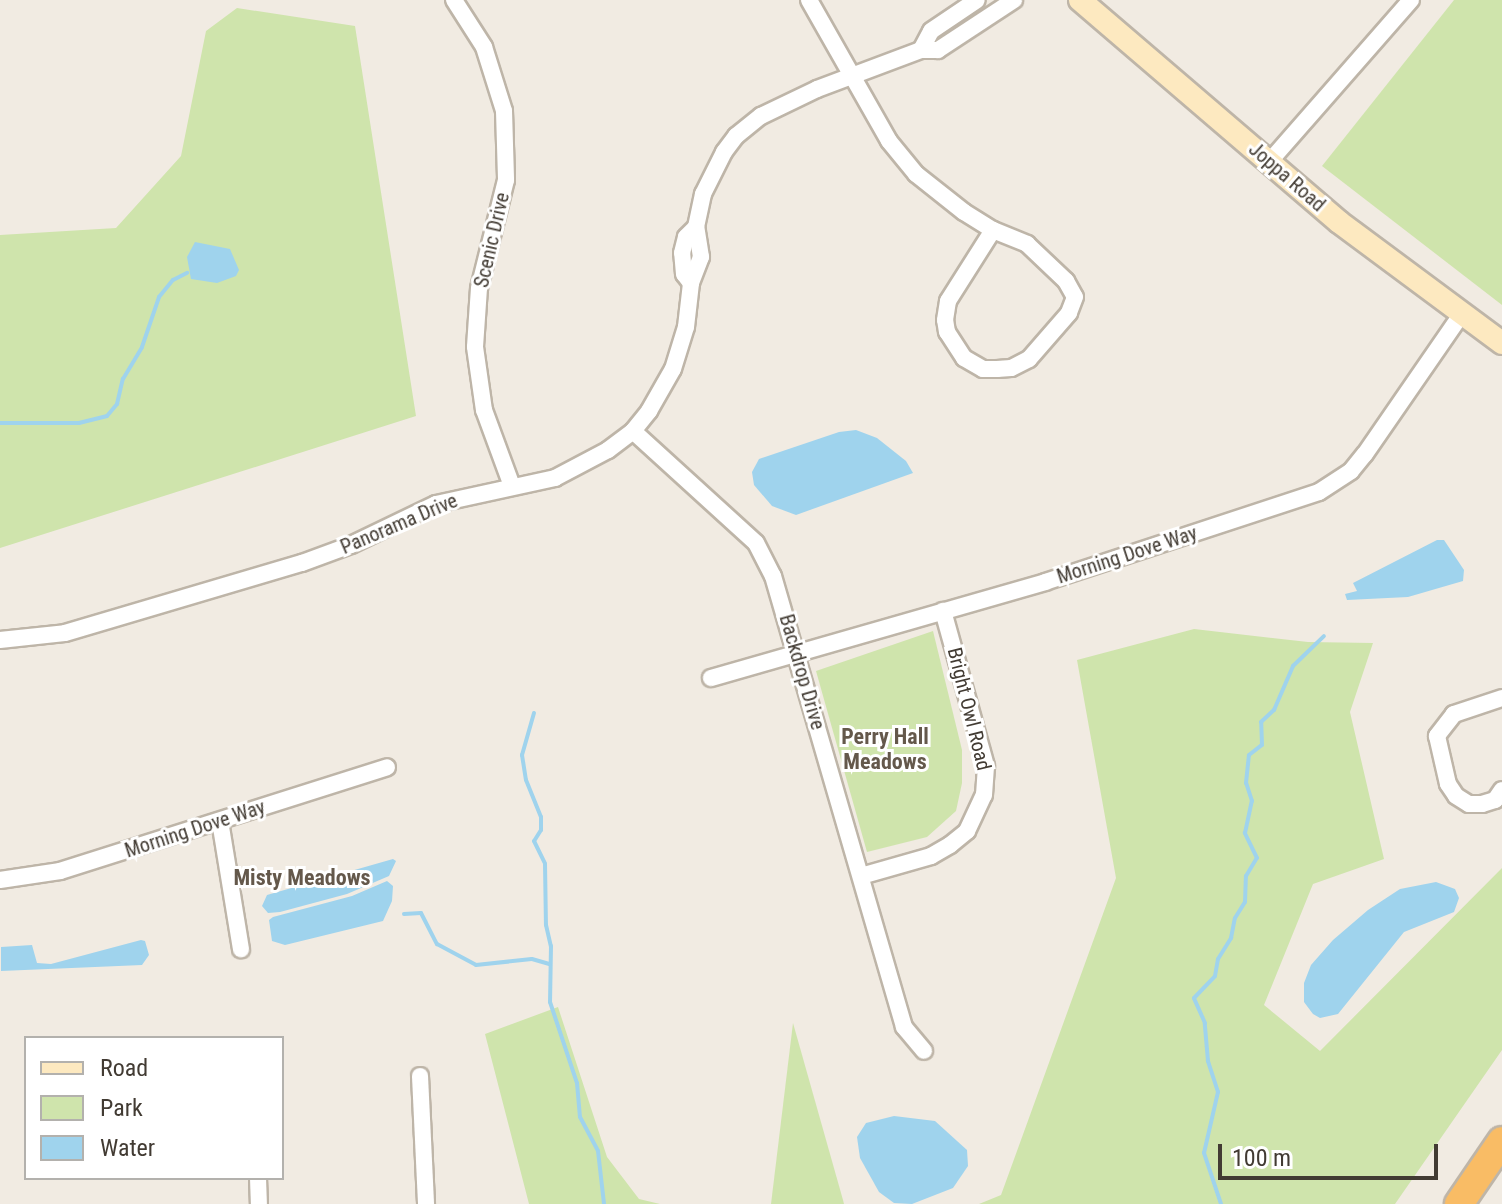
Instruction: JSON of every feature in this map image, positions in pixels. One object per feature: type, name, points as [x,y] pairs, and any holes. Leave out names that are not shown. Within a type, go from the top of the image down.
[{"type":"highway","points":[[1459,1204],[1502,1141]]},
{"type":"street","name":"Scenic Drive","points":[[454,0],[484,47],[504,111],[506,180],[479,288],[475,347],[484,410],[512,486]]},
{"type":"street","points":[[809,0],[889,141],[916,174],[941,197],[993,230],[1027,244],[1048,261],[1066,281],[1075,297],[1069,313],[1029,359],[1011,368],[983,369],[964,358],[947,332],[945,320],[948,301],[993,230]]},
{"type":"street","name":"Panorama Drive","points":[[921,50],[931,31],[977,0]]},
{"type":"street","name":"Panorama Drive","points":[[0,640],[65,633],[302,563],[351,545],[436,504],[573,471],[633,431],[649,411],[673,369],[686,327],[691,283],[701,257],[696,227],[708,182],[736,136],[761,116],[790,101],[921,50],[938,50],[1014,0]]},
{"type":"street","name":"Joppa Road","points":[[1080,0],[1339,222],[1502,343]]},
{"type":"street","points":[[1270,161],[1411,0]]},
{"type":"street","name":"Morning Dove Way","points":[[711,678],[1045,582],[1319,492],[1336,482],[1365,454],[1463,312]]},
{"type":"street","name":"Backdrop Drive","points":[[633,431],[756,543],[773,576],[904,1027],[924,1051]]},
{"type":"street","name":"Bright Owl Road","points":[[861,876],[931,856],[950,845],[967,831],[984,795],[986,766],[943,611]]},
{"type":"street","points":[[1502,698],[1454,714],[1437,736],[1448,784],[1456,796],[1469,804],[1482,804],[1495,800],[1502,790]]},
{"type":"street","name":"Morning Dove Way","points":[[0,880],[60,871],[387,767]]},
{"type":"street","points":[[220,821],[241,949]]},
{"type":"street","points":[[420,1076],[426,1204]]},
{"type":"street","points":[[258,1180],[259,1204]]},
{"type":"green space","points":[[1454,0],[1502,0],[1502,305],[1322,166]]},
{"type":"green space","points":[[237,8],[355,26],[416,416],[0,548],[0,235],[116,228],[181,156],[206,31]]},
{"type":"green space","points":[[1194,629],[1308,642],[1373,643],[1350,712],[1384,859],[1313,884],[1264,1005],[1320,1051],[1502,868],[1502,1050],[1395,1204],[979,1204],[1001,1195],[1116,878],[1077,660]]},
{"type":"green space","points":[[933,631],[962,750],[962,783],[956,811],[927,837],[867,852],[816,671]]},
{"type":"green space","points":[[558,1007],[607,1157],[639,1199],[660,1204],[529,1204],[485,1034]]},
{"type":"green space","points":[[793,1023],[843,1200],[844,1204],[771,1204]]},
{"type":"water","points":[[195,242],[230,249],[239,270],[236,276],[217,283],[191,279],[187,257]]},
{"type":"water","points":[[856,430],[877,438],[906,461],[913,473],[796,515],[772,506],[754,485],[752,472],[759,459],[839,432]]},
{"type":"water","points":[[1437,540],[1444,540],[1464,570],[1463,581],[1408,597],[1347,600],[1345,594],[1357,591],[1353,583]]},
{"type":"water","points":[[393,859],[396,861],[389,876],[347,894],[280,912],[268,913],[262,906],[267,895]]},
{"type":"water","points":[[387,881],[393,886],[392,901],[383,921],[285,945],[272,941],[269,920],[273,917],[352,896]]},
{"type":"water","points":[[1436,882],[1455,889],[1459,898],[1454,912],[1404,932],[1338,1014],[1320,1018],[1313,1014],[1304,1002],[1304,983],[1311,965],[1333,940],[1368,910],[1400,889]]},
{"type":"water","points":[[145,941],[149,955],[142,965],[1,971],[1,947],[32,945],[37,963],[51,964]]},
{"type":"water","points":[[894,1116],[935,1121],[967,1150],[968,1166],[953,1188],[912,1204],[894,1203],[879,1192],[860,1158],[857,1137],[866,1123]]},
{"type":"waterway","points":[[0,423],[79,423],[107,416],[117,404],[123,379],[142,347],[159,297],[173,280],[187,273]]},
{"type":"waterway","points":[[1221,1204],[1204,1153],[1218,1092],[1208,1061],[1205,1023],[1194,998],[1215,976],[1218,959],[1231,938],[1235,918],[1245,902],[1246,876],[1257,858],[1245,833],[1252,801],[1246,783],[1249,755],[1262,745],[1261,722],[1274,710],[1293,666],[1324,636]]},
{"type":"waterway","points":[[534,713],[522,755],[526,780],[541,817],[541,830],[534,841],[545,864],[546,925],[551,946],[550,1002],[577,1083],[580,1117],[598,1151],[604,1204]]},
{"type":"waterway","points":[[404,914],[421,913],[437,944],[476,965],[532,959],[549,964]]},
{"type":"district","name":"Perry Hall Meadows","points":[[885,748]]},
{"type":"district","name":"Misty Meadows","points":[[302,878]]}]
